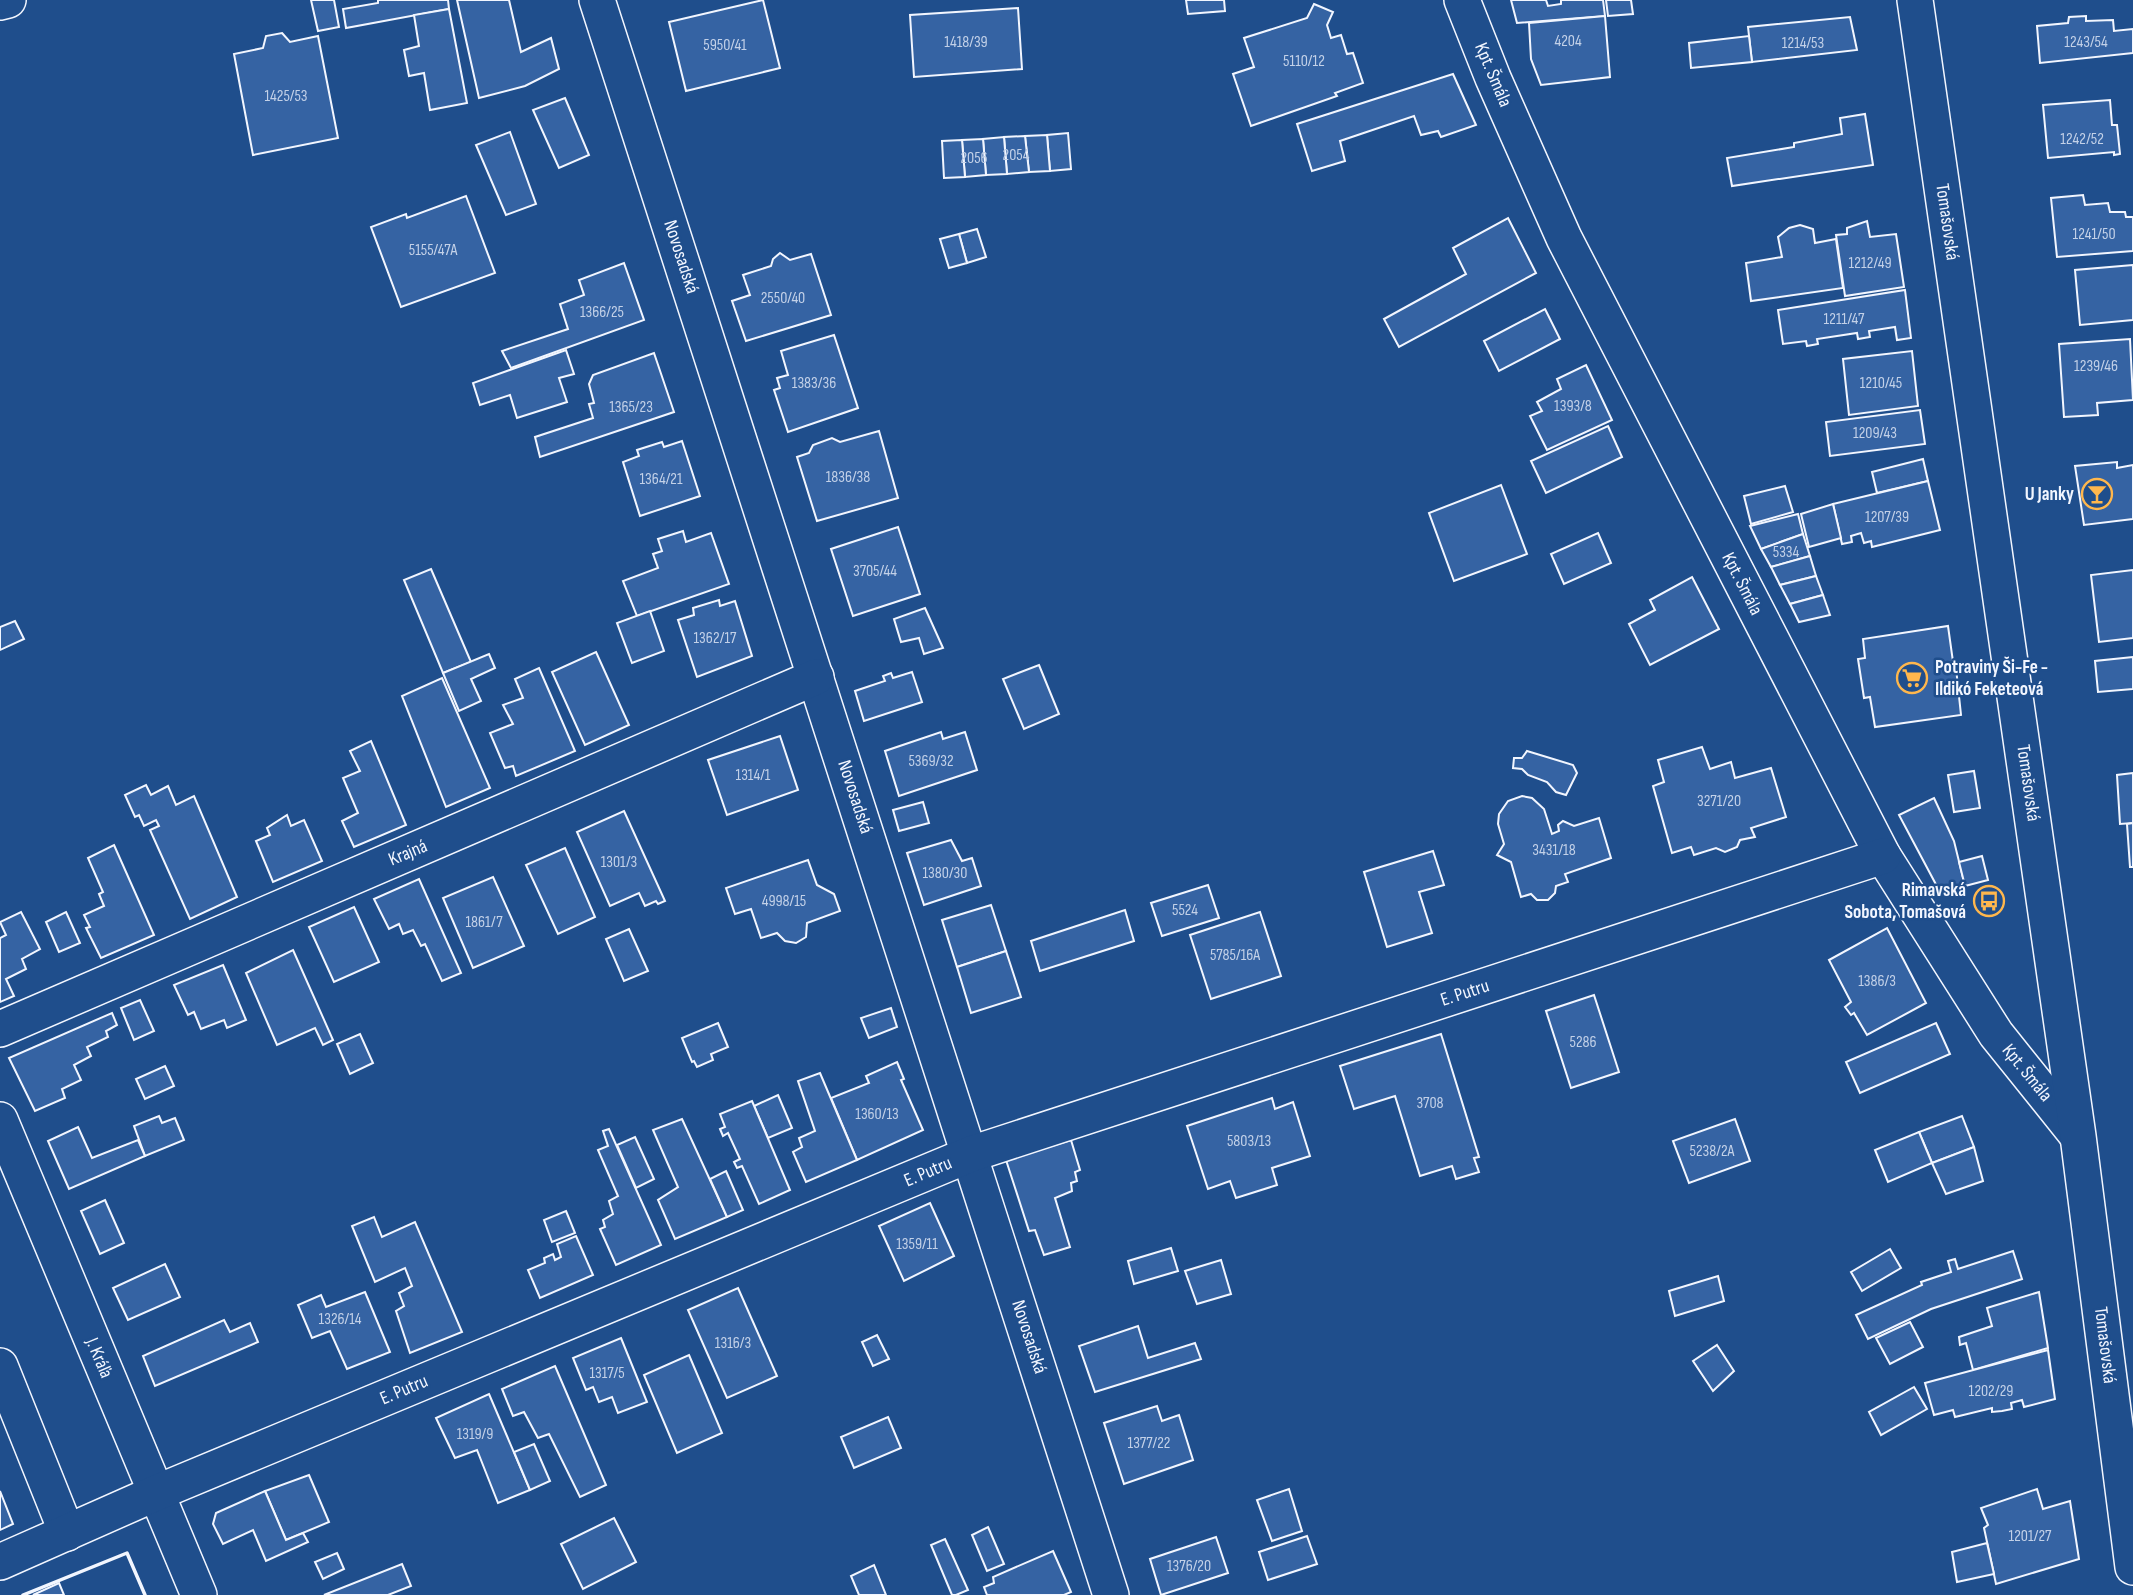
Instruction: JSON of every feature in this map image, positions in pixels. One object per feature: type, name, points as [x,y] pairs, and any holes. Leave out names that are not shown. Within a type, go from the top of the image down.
[{"type":"street","points":[[0,2],[8,0]]},
{"type":"street","name":"Novosadská","points":[[597,0],[1111,1595]]},
{"type":"street","name":"Kpt. Šmála","points":[[1462,0],[1493,78],[1564,238],[1883,856],[1996,1034],[2078,1136]]},
{"type":"street","name":"Tomašovská","points":[[1916,0],[2078,1136],[2131,1530],[2133,1567]]},
{"type":"street","name":"Krajná","points":[[0,1029],[816,677]]},
{"type":"street","name":"E. Putru","points":[[0,1562],[156,1493],[971,1154],[1883,856]]},
{"type":"street","name":"J. Kráľa","points":[[0,1120],[199,1595]]},
{"type":"street","points":[[0,1366],[67,1533]]},
{"type":"building","points":[[311,0],[334,0],[339,27],[318,31]]},
{"type":"building","points":[[378,0],[448,0],[449,9],[346,28],[343,9],[378,3]]},
{"type":"building","points":[[457,0],[509,0],[521,52],[551,38],[559,69],[525,86],[479,98]]},
{"type":"building","points":[[763,0],[780,68],[686,91],[669,22]]},
{"type":"building","points":[[1186,0],[1224,0],[1225,11],[1188,14]]},
{"type":"building","points":[[1511,0],[1546,0],[1548,6],[1561,4],[1561,0],[1603,0],[1605,16],[1517,23]]},
{"type":"building","points":[[1606,0],[1631,0],[1633,14],[1608,16]]},
{"type":"building","points":[[1314,4],[1333,12],[1327,25],[1331,38],[1341,35],[1347,54],[1353,53],[1363,83],[1335,93],[1337,96],[1251,126],[1233,74],[1254,67],[1244,38],[1307,18]]},
{"type":"building","points":[[1018,8],[1022,69],[914,77],[910,15]]},
{"type":"building","points":[[449,9],[467,103],[430,110],[424,73],[409,76],[404,50],[419,46],[414,15]]},
{"type":"building","points":[[1605,16],[1610,77],[1541,85],[1531,59],[1529,23]]},
{"type":"building","points":[[2086,16],[2086,21],[2113,20],[2114,31],[2133,29],[2133,53],[2040,63],[2037,26],[2068,23],[2069,17]]},
{"type":"building","points":[[1850,17],[1857,50],[1752,62],[1748,27]]},
{"type":"building","points":[[282,33],[290,42],[318,36],[338,138],[253,155],[234,54],[263,48],[266,36]]},
{"type":"building","points":[[1749,36],[1752,62],[1691,68],[1689,43]]},
{"type":"building","points":[[1453,74],[1476,125],[1441,137],[1438,131],[1421,135],[1414,116],[1340,141],[1345,161],[1312,171],[1297,124]]},
{"type":"building","points":[[565,98],[589,155],[559,168],[533,110]]},
{"type":"building","points":[[2110,100],[2112,125],[2117,125],[2120,154],[2114,155],[2114,152],[2048,158],[2043,105]]},
{"type":"building","points":[[1865,114],[1873,165],[1732,186],[1727,158],[1794,147],[1794,143],[1842,134],[1840,118]]},
{"type":"building","points":[[510,132],[536,204],[506,215],[476,145]]},
{"type":"building","points":[[1068,133],[1071,169],[1050,171],[1047,135]]},
{"type":"building","points":[[1047,135],[1050,171],[1029,172],[1025,136]]},
{"type":"building","points":[[1025,136],[1029,172],[1007,174],[1004,137]]},
{"type":"building","points":[[1004,137],[1007,174],[986,175],[983,139]]},
{"type":"building","points":[[983,139],[986,175],[965,177],[962,140]]},
{"type":"building","points":[[962,140],[965,177],[944,178],[942,141]]},
{"type":"building","points":[[2083,195],[2085,205],[2108,203],[2110,212],[2125,212],[2126,217],[2133,217],[2133,251],[2057,257],[2051,198]]},
{"type":"building","points":[[466,196],[495,273],[401,307],[371,227],[406,214],[407,218]]},
{"type":"building","points":[[1508,218],[1536,273],[1399,347],[1384,319],[1466,274],[1453,248]]},
{"type":"building","points":[[1867,221],[1870,237],[1896,234],[1904,287],[1845,296],[1836,235],[1847,234],[1847,228]]},
{"type":"building","points":[[1800,225],[1813,229],[1815,243],[1836,239],[1843,288],[1751,301],[1746,263],[1782,257],[1778,237],[1789,228]]},
{"type":"building","points":[[977,229],[986,257],[967,263],[959,234]]},
{"type":"building","points":[[959,234],[967,263],[949,268],[940,239]]},
{"type":"building","points":[[780,253],[790,260],[811,254],[831,315],[746,341],[732,301],[750,295],[743,275],[771,266],[773,259]]},
{"type":"building","points":[[624,263],[644,320],[511,368],[502,351],[568,329],[560,304],[584,295],[579,280]]},
{"type":"building","points":[[2133,265],[2133,320],[2080,325],[2075,270]]},
{"type":"building","points":[[1905,290],[1911,338],[1897,340],[1895,327],[1869,331],[1870,337],[1858,339],[1857,333],[1817,339],[1818,344],[1807,346],[1806,341],[1783,344],[1778,310]]},
{"type":"building","points":[[1545,309],[1560,339],[1499,371],[1484,341]]},
{"type":"building","points":[[834,335],[858,408],[788,432],[774,390],[780,388],[777,378],[788,375],[781,351]]},
{"type":"building","points":[[2130,339],[2133,400],[2097,403],[2098,415],[2064,417],[2059,344]]},
{"type":"building","points":[[566,350],[574,374],[559,378],[567,402],[517,418],[510,395],[480,405],[473,383]]},
{"type":"building","points":[[1912,351],[1918,406],[1849,415],[1843,359]]},
{"type":"building","points":[[654,353],[674,412],[540,457],[535,437],[593,418],[589,404],[594,403],[589,384],[593,375]]},
{"type":"building","points":[[1586,365],[1612,420],[1547,450],[1530,416],[1542,411],[1537,402],[1561,389],[1557,379]]},
{"type":"building","points":[[1920,410],[1925,444],[1830,456],[1826,422]]},
{"type":"building","points":[[1608,426],[1622,457],[1546,493],[1531,461]]},
{"type":"building","points":[[879,431],[898,498],[817,521],[797,457],[809,453],[813,445],[832,438],[840,442]]},
{"type":"building","points":[[682,441],[700,496],[640,516],[623,462],[639,456],[637,450],[662,442],[664,447]]},
{"type":"building","points":[[1923,459],[1928,481],[1877,493],[1872,472]]},
{"type":"building","points":[[2117,462],[2117,468],[2133,465],[2133,519],[2084,525],[2075,466]]},
{"type":"building","points":[[1928,481],[1940,530],[1872,547],[1871,541],[1864,543],[1861,533],[1851,536],[1852,542],[1842,544],[1833,504]]},
{"type":"building","points":[[1501,485],[1527,554],[1454,581],[1429,513]]},
{"type":"building","points":[[1785,486],[1793,512],[1751,524],[1744,496]]},
{"type":"building","points":[[1833,504],[1841,538],[1809,547],[1801,514]]},
{"type":"building","points":[[1798,514],[1803,534],[1761,549],[1750,526]]},
{"type":"building","points":[[898,527],[920,594],[853,616],[831,549]]},
{"type":"building","points":[[683,531],[686,542],[711,533],[729,584],[637,616],[623,581],[658,568],[653,554],[662,551],[658,539]]},
{"type":"building","points":[[1598,533],[1611,563],[1564,584],[1551,554]]},
{"type":"building","points":[[1803,534],[1810,556],[1771,567],[1761,549]]},
{"type":"building","points":[[1810,556],[1816,576],[1780,585],[1771,567]]},
{"type":"building","points":[[431,569],[471,662],[443,673],[404,580]]},
{"type":"building","points":[[2133,570],[2133,638],[2099,642],[2091,575]]},
{"type":"building","points":[[1816,576],[1823,595],[1790,604],[1780,585]]},
{"type":"building","points":[[1692,577],[1719,629],[1650,665],[1629,624],[1655,610],[1650,600]]},
{"type":"building","points":[[1823,595],[1830,615],[1799,622],[1790,604]]},
{"type":"building","points":[[719,600],[720,606],[735,601],[752,656],[697,677],[678,620],[694,615],[693,608]]},
{"type":"building","points":[[925,608],[943,648],[924,654],[919,638],[901,642],[894,619]]},
{"type":"building","points":[[650,611],[664,651],[632,663],[617,623]]},
{"type":"building","points":[[15,621],[24,639],[0,650],[0,627]]},
{"type":"building","points":[[1948,626],[1961,715],[1875,727],[1870,697],[1864,698],[1858,659],[1865,658],[1863,639]]},
{"type":"building","points":[[596,652],[629,725],[585,745],[552,672]]},
{"type":"building","points":[[489,654],[495,668],[471,679],[481,701],[459,711],[443,673]]},
{"type":"building","points":[[2133,657],[2133,689],[2098,692],[2095,661]]},
{"type":"building","points":[[1039,665],[1059,714],[1024,729],[1003,679]]},
{"type":"building","points":[[539,668],[575,751],[516,776],[513,766],[505,768],[490,733],[513,724],[503,705],[523,698],[515,679]]},
{"type":"building","points":[[912,672],[922,702],[864,721],[855,691],[885,681],[883,676],[891,673],[893,678]]},
{"type":"building","points":[[442,678],[490,788],[446,807],[402,696]]},
{"type":"building","points":[[941,732],[943,739],[965,732],[977,770],[899,796],[885,751]]},
{"type":"building","points":[[780,736],[798,790],[727,815],[708,760]]},
{"type":"building","points":[[371,741],[406,825],[354,847],[342,821],[358,813],[343,778],[360,771],[350,751]]},
{"type":"building","points":[[1702,747],[1710,769],[1731,762],[1735,778],[1771,768],[1786,817],[1751,828],[1755,837],[1740,840],[1737,847],[1725,852],[1716,848],[1694,855],[1691,847],[1672,853],[1653,786],[1664,782],[1658,760]]},
{"type":"building","points":[[1527,751],[1573,765],[1577,773],[1566,795],[1556,792],[1547,782],[1528,775],[1522,769],[1513,768],[1514,758],[1522,758]]},
{"type":"building","points":[[1974,771],[1980,808],[1954,812],[1948,775]]},
{"type":"building","points":[[2133,773],[2133,823],[2120,824],[2117,775]]},
{"type":"building","points":[[146,785],[151,795],[168,786],[176,805],[194,796],[237,897],[190,919],[150,830],[159,826],[156,820],[144,826],[139,815],[135,817],[125,795]]},
{"type":"building","points":[[1522,796],[1532,798],[1544,809],[1552,834],[1559,831],[1558,825],[1563,821],[1574,826],[1599,818],[1611,858],[1565,874],[1568,882],[1556,886],[1555,893],[1548,900],[1537,900],[1531,894],[1521,897],[1511,862],[1497,855],[1504,844],[1498,824],[1499,814],[1508,801]]},
{"type":"building","points":[[1934,798],[1954,841],[1965,886],[1940,892],[1899,815]]},
{"type":"building","points":[[923,802],[929,823],[899,831],[893,810]]},
{"type":"building","points":[[624,811],[665,901],[658,904],[656,901],[645,906],[639,893],[610,906],[577,832]]},
{"type":"building","points":[[287,815],[291,826],[304,820],[322,861],[273,882],[256,841],[270,835],[267,828]]},
{"type":"building","points":[[2133,823],[2133,867],[2130,867],[2127,824]]},
{"type":"building","points":[[951,840],[962,861],[972,858],[981,886],[924,905],[907,853]]},
{"type":"building","points":[[114,845],[154,935],[101,958],[86,928],[90,927],[84,915],[104,906],[99,894],[103,892],[88,858]]},
{"type":"building","points":[[565,848],[595,917],[558,934],[526,865]]},
{"type":"building","points":[[1433,851],[1444,885],[1419,892],[1432,933],[1387,947],[1364,872]]},
{"type":"building","points":[[1982,856],[1988,880],[1965,886],[1959,862]]},
{"type":"building","points":[[808,860],[817,885],[834,894],[840,911],[807,923],[806,937],[796,943],[785,941],[777,933],[761,938],[751,909],[735,914],[726,888]]},
{"type":"building","points":[[493,877],[524,946],[473,968],[443,898]]},
{"type":"building","points":[[419,879],[461,973],[442,981],[425,944],[421,946],[413,930],[403,934],[399,924],[389,929],[374,899]]},
{"type":"building","points":[[1208,885],[1219,918],[1162,936],[1151,903]]},
{"type":"building","points":[[991,905],[1006,951],[957,967],[942,920]]},
{"type":"building","points":[[354,907],[379,962],[334,982],[309,927]]},
{"type":"building","points":[[1125,910],[1134,941],[1040,971],[1031,941]]},
{"type":"building","points":[[21,912],[40,949],[22,959],[26,969],[6,979],[14,996],[0,1002],[0,938],[6,935],[0,922]]},
{"type":"building","points":[[66,912],[80,943],[59,952],[46,922]]},
{"type":"building","points":[[1260,912],[1281,976],[1211,999],[1190,935]]},
{"type":"building","points":[[1887,928],[1926,1003],[1867,1035],[1854,1013],[1851,1015],[1845,1007],[1851,1002],[1829,960]]},
{"type":"building","points":[[629,929],[648,971],[624,981],[606,939]]},
{"type":"building","points":[[293,950],[333,1040],[323,1045],[315,1028],[277,1045],[246,973]]},
{"type":"building","points":[[1006,951],[1021,997],[971,1013],[957,967]]},
{"type":"building","points":[[223,965],[246,1020],[227,1028],[224,1020],[201,1029],[194,1012],[188,1015],[174,985]]},
{"type":"building","points":[[1594,995],[1619,1072],[1571,1088],[1546,1011]]},
{"type":"building","points":[[140,1000],[154,1031],[134,1040],[121,1008]]},
{"type":"building","points":[[891,1008],[897,1027],[869,1038],[861,1018]]},
{"type":"building","points":[[112,1013],[117,1025],[106,1031],[108,1037],[87,1047],[91,1056],[74,1065],[81,1080],[62,1089],[65,1098],[35,1111],[9,1058]]},
{"type":"building","points":[[718,1023],[728,1047],[711,1054],[713,1060],[697,1067],[694,1061],[692,1062],[682,1038]]},
{"type":"building","points":[[1936,1023],[1950,1054],[1860,1093],[1846,1062]]},
{"type":"building","points":[[360,1034],[373,1063],[350,1074],[337,1044]]},
{"type":"building","points":[[1441,1034],[1479,1157],[1474,1158],[1479,1172],[1456,1179],[1452,1166],[1420,1176],[1395,1096],[1354,1109],[1340,1066]]},
{"type":"building","points":[[897,1062],[904,1079],[901,1080],[923,1130],[857,1160],[831,1098],[869,1083],[866,1076]]},
{"type":"building","points":[[165,1066],[174,1086],[145,1099],[136,1079]]},
{"type":"building","points":[[820,1073],[857,1160],[806,1182],[793,1152],[802,1147],[799,1138],[815,1131],[798,1081]]},
{"type":"building","points":[[778,1095],[792,1128],[768,1138],[754,1106]]},
{"type":"building","points":[[1272,1098],[1275,1109],[1293,1102],[1310,1156],[1272,1168],[1277,1185],[1236,1198],[1230,1181],[1208,1189],[1187,1126]]},
{"type":"building","points":[[752,1101],[790,1190],[759,1204],[742,1166],[737,1168],[734,1162],[740,1159],[728,1133],[723,1136],[720,1129],[725,1127],[720,1114]]},
{"type":"building","points":[[159,1116],[162,1123],[175,1118],[184,1140],[145,1156],[134,1126]]},
{"type":"building","points":[[1962,1116],[1974,1147],[1932,1163],[1919,1132]]},
{"type":"building","points":[[682,1119],[727,1217],[675,1239],[658,1200],[678,1187],[653,1130]]},
{"type":"building","points":[[1735,1119],[1750,1161],[1689,1183],[1673,1141]]},
{"type":"building","points":[[78,1127],[92,1158],[138,1140],[145,1156],[69,1189],[48,1141]]},
{"type":"building","points":[[609,1129],[661,1245],[616,1265],[600,1229],[605,1227],[603,1220],[613,1214],[609,1201],[618,1196],[598,1150],[608,1146],[603,1131]]},
{"type":"building","points":[[1919,1132],[1932,1163],[1888,1182],[1875,1150]]},
{"type":"building","points":[[635,1137],[654,1179],[636,1188],[617,1145]]},
{"type":"building","points":[[1071,1140],[1080,1170],[1075,1172],[1077,1181],[1071,1183],[1072,1191],[1055,1198],[1070,1247],[1044,1255],[1035,1230],[1029,1231],[1006,1160]]},
{"type":"building","points":[[1974,1147],[1983,1181],[1946,1194],[1932,1163]]},
{"type":"building","points":[[726,1171],[743,1210],[727,1217],[710,1179]]},
{"type":"building","points":[[105,1200],[124,1243],[100,1254],[81,1211]]},
{"type":"building","points":[[930,1203],[954,1256],[904,1281],[879,1226]]},
{"type":"building","points":[[566,1211],[575,1233],[552,1242],[544,1220]]},
{"type":"building","points":[[374,1217],[382,1237],[415,1222],[462,1332],[410,1353],[396,1311],[404,1306],[399,1293],[412,1286],[405,1268],[375,1282],[352,1226]]},
{"type":"building","points":[[576,1236],[593,1275],[540,1298],[528,1270],[545,1263],[544,1258],[553,1254],[555,1260],[561,1257],[557,1244]]},
{"type":"building","points":[[1171,1248],[1178,1271],[1134,1284],[1128,1261]]},
{"type":"building","points":[[1890,1249],[1901,1268],[1862,1291],[1851,1272]]},
{"type":"building","points":[[2013,1251],[2022,1279],[1931,1309],[1868,1339],[1856,1315],[1922,1285],[1921,1282],[1951,1272],[1948,1261],[1955,1259],[1958,1269]]},
{"type":"building","points":[[1221,1260],[1231,1294],[1197,1304],[1185,1271]]},
{"type":"building","points":[[165,1264],[180,1297],[128,1320],[113,1288]]},
{"type":"building","points":[[1718,1276],[1724,1301],[1675,1316],[1669,1291]]},
{"type":"building","points":[[738,1288],[777,1376],[727,1398],[688,1310]]},
{"type":"building","points":[[365,1292],[390,1352],[347,1369],[330,1331],[312,1338],[298,1305],[321,1295],[326,1307]]},
{"type":"building","points":[[2039,1292],[2048,1348],[1973,1370],[1966,1343],[1960,1345],[1959,1337],[1992,1326],[1987,1308]]},
{"type":"building","points":[[224,1320],[230,1332],[250,1323],[258,1342],[155,1386],[143,1356]]},
{"type":"building","points":[[1910,1322],[1923,1347],[1890,1364],[1876,1338]]},
{"type":"building","points":[[1138,1326],[1148,1358],[1195,1343],[1201,1359],[1095,1392],[1079,1346]]},
{"type":"building","points":[[877,1335],[889,1359],[873,1366],[862,1342]]},
{"type":"building","points":[[621,1338],[647,1402],[618,1413],[612,1397],[599,1402],[593,1387],[586,1390],[573,1358]]},
{"type":"building","points":[[1717,1345],[1734,1371],[1713,1391],[1693,1361]]},
{"type":"building","points":[[2048,1350],[2055,1399],[2024,1407],[2022,1400],[2011,1403],[2012,1409],[2002,1411],[1992,1412],[1992,1408],[1955,1417],[1953,1410],[1934,1415],[1925,1383]]},
{"type":"building","points":[[689,1355],[722,1433],[677,1453],[644,1375]]},
{"type":"building","points":[[555,1366],[606,1485],[580,1497],[549,1434],[538,1438],[524,1412],[513,1416],[502,1389]]},
{"type":"building","points":[[1914,1387],[1927,1409],[1881,1435],[1869,1412]]},
{"type":"building","points":[[489,1394],[530,1490],[498,1503],[477,1450],[455,1458],[436,1418]]},
{"type":"building","points":[[1157,1406],[1162,1421],[1179,1415],[1193,1460],[1124,1484],[1104,1423]]},
{"type":"building","points":[[888,1417],[901,1448],[854,1468],[841,1437]]},
{"type":"building","points":[[534,1444],[550,1481],[530,1490],[514,1452]]},
{"type":"building","points":[[309,1475],[329,1522],[286,1540],[265,1491]]},
{"type":"building","points":[[1289,1489],[1302,1531],[1272,1541],[1257,1500]]},
{"type":"building","points":[[2037,1489],[2043,1509],[2070,1501],[2079,1559],[1996,1584],[1984,1528],[1988,1525],[1981,1508]]},
{"type":"building","points":[[0,1491],[13,1524],[0,1530]]},
{"type":"building","points":[[265,1491],[286,1540],[303,1533],[308,1542],[266,1561],[253,1530],[223,1544],[213,1524],[216,1513]]},
{"type":"building","points":[[614,1518],[636,1562],[583,1589],[561,1544]]},
{"type":"building","points":[[988,1527],[1004,1564],[987,1571],[972,1535]]},
{"type":"building","points":[[1307,1536],[1317,1564],[1268,1580],[1259,1552]]},
{"type":"building","points":[[1216,1537],[1228,1573],[1161,1595],[1150,1559]]},
{"type":"building","points":[[945,1539],[968,1590],[956,1595],[952,1595],[931,1545]]},
{"type":"building","points":[[1987,1543],[1994,1574],[1957,1582],[1952,1552]]},
{"type":"building","points":[[1053,1551],[1071,1592],[1064,1595],[987,1595],[984,1587],[994,1583],[993,1577]]},
{"type":"building","points":[[337,1553],[344,1569],[323,1579],[315,1562]]},
{"type":"building","points":[[402,1564],[411,1586],[388,1595],[324,1595]]},
{"type":"building","points":[[874,1565],[886,1595],[859,1595],[851,1576]]},
{"type":"building","points":[[59,1583],[64,1595],[33,1595]]},
{"type":"wall","points":[[23,1595],[127,1553],[145,1595]]},
{"type":"place","name":"U Janky","points":[[2097,494]]},
{"type":"place","name":"Potraviny Ši-Fe - Ildikó Feketeová","points":[[1912,678]]},
{"type":"place","name":"Rimavská Sobota, Tomašová","points":[[1989,901]]}]
